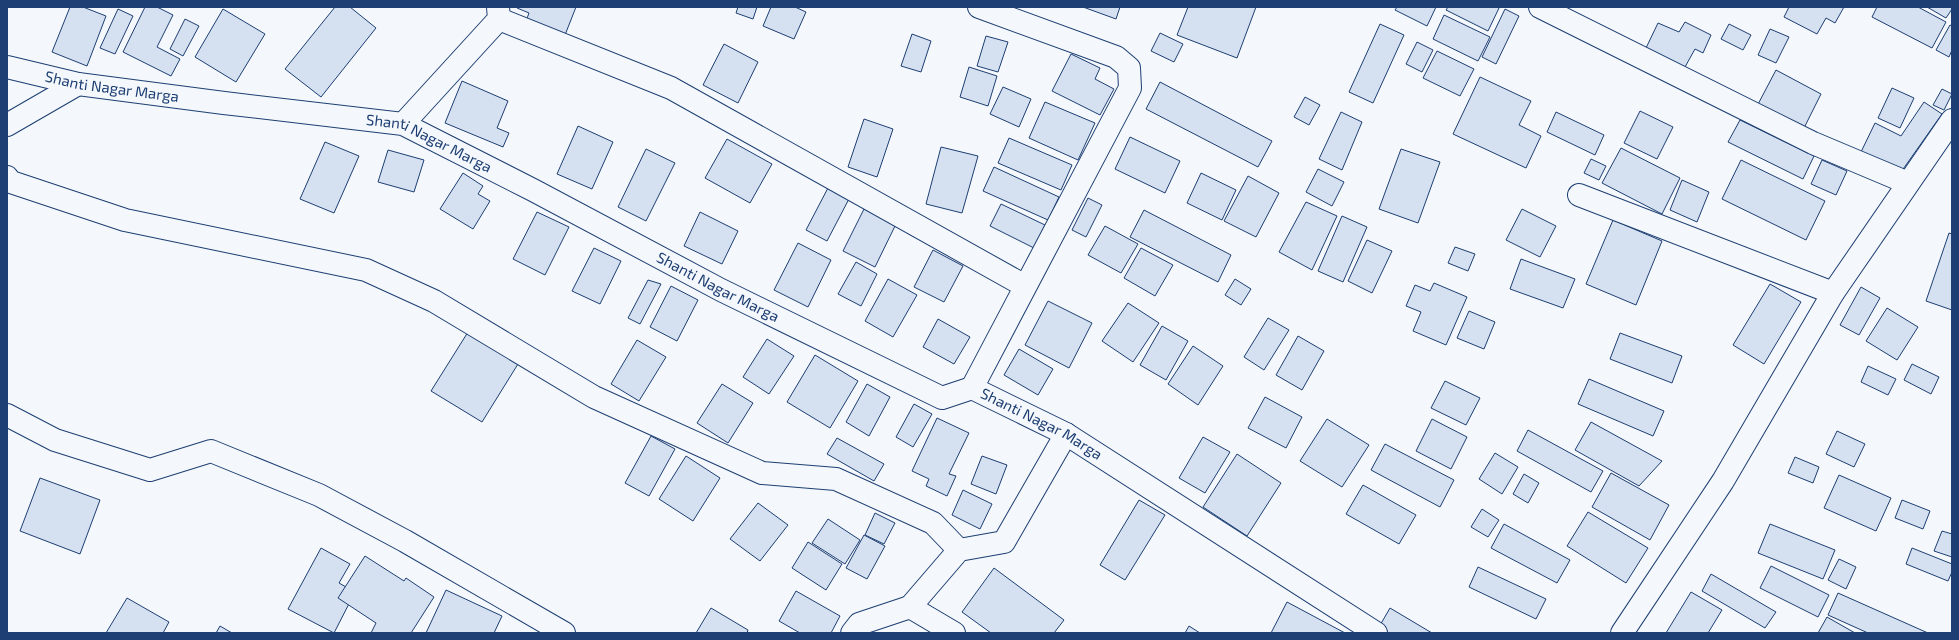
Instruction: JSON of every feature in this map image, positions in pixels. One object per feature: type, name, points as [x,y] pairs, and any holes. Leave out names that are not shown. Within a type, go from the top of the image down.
[{"type":"street","points":[[972,388],[1130,88],[1129,68],[1116,57],[979,7]]},
{"type":"street","points":[[1540,7],[1813,143],[1908,184]]},
{"type":"street","points":[[403,124],[498,13],[671,88],[1025,286]]},
{"type":"street","name":"Shanti Nagar Marga","points":[[7,67],[78,84],[224,104],[403,124],[533,190],[721,290],[942,398],[972,388],[1066,434],[1376,633]]},
{"type":"street","points":[[7,125],[78,84]]},
{"type":"street","points":[[1622,633],[1723,481],[1833,293],[1952,120]]},
{"type":"street","points":[[7,177],[11,182],[125,220],[366,270],[434,300],[594,397],[762,473],[836,479],[933,524],[959,550]]},
{"type":"street","points":[[1579,195],[1833,293]]},
{"type":"street","points":[[7,415],[55,440],[150,470],[211,451],[319,495],[405,541],[564,633]]},
{"type":"street","points":[[852,633],[859,624],[910,607],[959,550],[1004,542],[1066,434]]},
{"type":"street","points":[[910,607],[954,633]]},
{"type":"building","points":[[70,7],[83,7],[106,16],[87,66],[52,52]]},
{"type":"building","points":[[145,7],[157,7],[173,15],[157,47],[180,59],[171,76],[123,52]]},
{"type":"building","points":[[335,7],[350,7],[376,28],[321,97],[285,69]]},
{"type":"building","points":[[576,7],[565,35],[526,21],[529,13],[517,8]]},
{"type":"building","points":[[738,7],[757,7],[753,19],[736,13]]},
{"type":"building","points":[[771,7],[795,7],[806,12],[794,39],[763,26]]},
{"type":"building","points":[[1083,7],[1120,7],[1116,19]]},
{"type":"building","points":[[1188,7],[1256,7],[1237,58],[1177,35]]},
{"type":"building","points":[[1397,7],[1436,7],[1427,26],[1395,10]]},
{"type":"building","points":[[1448,7],[1499,8],[1488,31],[1446,10]]},
{"type":"building","points":[[1789,7],[1844,7],[1835,23],[1826,18],[1817,34],[1784,17]]},
{"type":"building","points":[[1877,7],[1918,7],[1946,22],[1932,48],[1872,17]]},
{"type":"building","points":[[1927,7],[1952,7],[1952,9],[1946,18]]},
{"type":"building","points":[[118,9],[133,16],[115,54],[100,48]]},
{"type":"building","points":[[223,9],[265,34],[236,82],[195,57]]},
{"type":"building","points":[[1505,9],[1519,16],[1496,64],[1482,57]]},
{"type":"building","points":[[1444,15],[1490,37],[1478,61],[1433,39]]},
{"type":"building","points":[[185,19],[199,26],[183,56],[170,49]]},
{"type":"building","points":[[1685,22],[1711,35],[1703,53],[1695,49],[1685,67],[1646,48],[1658,23],[1679,32]]},
{"type":"building","points":[[1380,24],[1404,35],[1373,103],[1349,92]]},
{"type":"building","points":[[1729,24],[1751,35],[1743,50],[1721,39]]},
{"type":"building","points":[[1950,25],[1952,26],[1952,50],[1949,57],[1936,50]]},
{"type":"building","points":[[1770,29],[1789,37],[1776,63],[1758,55]]},
{"type":"building","points":[[1160,33],[1183,44],[1174,62],[1151,51]]},
{"type":"building","points":[[912,34],[931,41],[921,72],[901,66]]},
{"type":"building","points":[[986,36],[1008,42],[998,72],[977,66]]},
{"type":"building","points":[[1417,42],[1433,50],[1422,72],[1406,64]]},
{"type":"building","points":[[724,44],[758,62],[738,103],[703,85]]},
{"type":"building","points":[[1437,51],[1474,69],[1460,96],[1423,78]]},
{"type":"building","points":[[1071,54],[1100,68],[1095,79],[1114,89],[1100,115],[1052,91]]},
{"type":"building","points":[[969,67],[997,76],[988,106],[960,97]]},
{"type":"building","points":[[1776,70],[1821,94],[1804,128],[1756,108]]},
{"type":"building","points":[[1480,77],[1531,101],[1519,125],[1541,136],[1526,168],[1453,134]]},
{"type":"building","points":[[462,81],[508,101],[497,128],[509,133],[503,147],[445,123]]},
{"type":"building","points":[[1160,82],[1272,141],[1258,167],[1146,109]]},
{"type":"building","points":[[1003,87],[1031,99],[1019,127],[990,114]]},
{"type":"building","points":[[1892,88],[1914,98],[1900,128],[1878,118]]},
{"type":"building","points":[[1942,89],[1952,94],[1944,110],[1933,105]]},
{"type":"building","points":[[1305,97],[1320,105],[1309,125],[1294,117]]},
{"type":"building","points":[[1045,102],[1095,123],[1078,160],[1029,138]]},
{"type":"building","points":[[1924,102],[1942,114],[1901,172],[1861,152],[1875,123],[1901,136]]},
{"type":"building","points":[[1640,111],[1673,127],[1657,159],[1624,143]]},
{"type":"building","points":[[1341,112],[1362,122],[1342,170],[1319,159]]},
{"type":"building","points":[[1556,112],[1604,135],[1595,155],[1547,132]]},
{"type":"building","points":[[864,119],[893,129],[877,177],[848,167]]},
{"type":"building","points":[[1740,120],[1814,156],[1803,179],[1728,142]]},
{"type":"building","points":[[578,126],[613,142],[592,189],[557,174]]},
{"type":"building","points":[[1130,137],[1180,161],[1165,193],[1115,169]]},
{"type":"building","points":[[1009,138],[1072,165],[1061,190],[998,163]]},
{"type":"building","points":[[727,139],[772,164],[750,203],[705,178]]},
{"type":"building","points":[[325,142],[359,156],[334,213],[300,199]]},
{"type":"building","points":[[941,147],[978,156],[962,213],[926,204]]},
{"type":"building","points":[[1621,148],[1680,178],[1662,214],[1602,183]]},
{"type":"building","points":[[646,149],[675,163],[646,221],[618,207]]},
{"type":"building","points":[[1401,149],[1440,162],[1418,223],[1379,209]]},
{"type":"building","points":[[388,150],[424,160],[414,192],[378,182]]},
{"type":"building","points":[[1591,159],[1606,166],[1599,180],[1584,173]]},
{"type":"building","points":[[1741,160],[1825,201],[1806,240],[1722,199]]},
{"type":"building","points":[[1822,160],[1847,171],[1836,195],[1811,184]]},
{"type":"building","points":[[994,167],[1059,197],[1048,220],[983,191]]},
{"type":"building","points":[[1318,169],[1344,182],[1332,206],[1306,192]]},
{"type":"building","points":[[463,173],[483,186],[478,194],[490,201],[473,229],[440,209]]},
{"type":"building","points":[[1201,173],[1236,190],[1222,220],[1187,203]]},
{"type":"building","points":[[1248,176],[1279,193],[1256,237],[1224,221]]},
{"type":"building","points":[[1682,180],[1709,192],[1697,222],[1670,210]]},
{"type":"building","points":[[829,186],[850,197],[827,241],[806,230]]},
{"type":"building","points":[[1088,198],[1102,205],[1086,237],[1072,230]]},
{"type":"building","points":[[1306,202],[1337,216],[1312,270],[1279,252]]},
{"type":"building","points":[[1001,204],[1045,225],[1034,248],[990,226]]},
{"type":"building","points":[[864,209],[896,224],[875,267],[843,251]]},
{"type":"building","points":[[1522,209],[1556,226],[1540,257],[1506,240]]},
{"type":"building","points":[[1144,210],[1231,255],[1218,282],[1130,237]]},
{"type":"building","points":[[537,212],[569,227],[545,275],[513,259]]},
{"type":"building","points":[[700,212],[738,231],[722,264],[684,246]]},
{"type":"building","points":[[1342,216],[1367,227],[1343,282],[1318,271]]},
{"type":"building","points":[[1613,220],[1662,241],[1636,305],[1586,284]]},
{"type":"building","points":[[1105,226],[1138,244],[1121,273],[1088,255]]},
{"type":"building","points":[[1949,233],[1952,234],[1952,310],[1926,301]]},
{"type":"building","points":[[1367,240],[1392,251],[1372,293],[1348,281]]},
{"type":"building","points":[[798,243],[831,260],[808,307],[774,290]]},
{"type":"building","points":[[1455,247],[1475,254],[1468,271],[1448,263]]},
{"type":"building","points":[[594,248],[621,261],[600,304],[572,291]]},
{"type":"building","points":[[1141,248],[1173,265],[1155,296],[1124,278]]},
{"type":"building","points":[[933,250],[963,266],[944,302],[914,287]]},
{"type":"building","points":[[1521,259],[1575,279],[1563,308],[1510,289]]},
{"type":"building","points":[[856,262],[877,274],[861,306],[838,294]]},
{"type":"building","points":[[888,279],[917,295],[893,337],[865,321]]},
{"type":"building","points":[[1235,279],[1251,289],[1241,305],[1225,295]]},
{"type":"building","points":[[648,280],[661,284],[640,324],[628,318]]},
{"type":"building","points":[[1434,283],[1467,297],[1446,345],[1413,331],[1421,312],[1406,306],[1415,285],[1430,291]]},
{"type":"building","points":[[1770,284],[1801,302],[1764,364],[1733,345]]},
{"type":"building","points":[[671,286],[698,300],[677,341],[650,327]]},
{"type":"building","points":[[1861,287],[1880,298],[1859,335],[1840,325]]},
{"type":"building","points":[[1048,301],[1092,323],[1069,368],[1025,345]]},
{"type":"building","points":[[1128,303],[1159,323],[1133,362],[1102,341]]},
{"type":"building","points":[[1887,308],[1918,327],[1897,360],[1866,341]]},
{"type":"building","points":[[1469,311],[1495,322],[1484,349],[1457,338]]},
{"type":"building","points":[[1268,318],[1289,330],[1264,370],[1244,357]]},
{"type":"building","points":[[938,319],[970,337],[954,364],[923,347]]},
{"type":"building","points":[[1162,326],[1188,341],[1166,380],[1140,365]]},
{"type":"building","points":[[468,332],[518,364],[482,422],[431,391]]},
{"type":"building","points":[[1620,333],[1682,356],[1672,383],[1610,359]]},
{"type":"building","points":[[1298,336],[1324,351],[1302,390],[1276,375]]},
{"type":"building","points":[[767,339],[794,356],[769,394],[743,377]]},
{"type":"building","points":[[637,340],[666,357],[639,401],[611,384]]},
{"type":"building","points":[[1193,346],[1223,366],[1198,405],[1168,384]]},
{"type":"building","points":[[1019,349],[1053,369],[1038,395],[1004,375]]},
{"type":"building","points":[[815,355],[858,381],[830,428],[787,402]]},
{"type":"building","points":[[1912,364],[1939,377],[1931,394],[1904,380]]},
{"type":"building","points":[[1868,366],[1896,379],[1888,395],[1861,382]]},
{"type":"building","points":[[1589,379],[1664,411],[1653,436],[1578,404]]},
{"type":"building","points":[[1445,381],[1480,398],[1466,425],[1431,408]]},
{"type":"building","points":[[722,384],[753,403],[728,443],[697,423]]},
{"type":"building","points":[[867,384],[890,397],[869,436],[846,422]]},
{"type":"building","points":[[1265,397],[1302,417],[1286,448],[1248,428]]},
{"type":"building","points":[[914,404],[932,414],[913,447],[896,437]]},
{"type":"building","points":[[937,418],[969,433],[949,474],[956,476],[947,496],[926,486],[929,479],[912,471]]},
{"type":"building","points":[[1327,419],[1369,445],[1342,487],[1300,461]]},
{"type":"building","points":[[1432,419],[1467,437],[1451,469],[1416,451]]},
{"type":"building","points":[[1591,422],[1662,461],[1639,486],[1575,450]]},
{"type":"building","points":[[1528,430],[1603,471],[1591,492],[1517,451]]},
{"type":"building","points":[[1837,431],[1865,444],[1854,467],[1826,454]]},
{"type":"building","points":[[651,436],[675,449],[649,496],[625,483]]},
{"type":"building","points":[[1203,437],[1230,452],[1205,493],[1179,478]]},
{"type":"building","points":[[837,438],[884,464],[874,481],[827,454]]},
{"type":"building","points":[[1385,444],[1454,480],[1440,507],[1371,470]]},
{"type":"building","points":[[1495,453],[1518,467],[1502,494],[1479,479]]},
{"type":"building","points":[[1237,454],[1281,483],[1247,536],[1203,507]]},
{"type":"building","points":[[686,456],[720,478],[693,521],[659,499]]},
{"type":"building","points":[[982,456],[1007,465],[996,494],[971,484]]},
{"type":"building","points":[[1795,457],[1819,467],[1813,483],[1788,473]]},
{"type":"building","points":[[1611,473],[1669,505],[1650,540],[1592,507]]},
{"type":"building","points":[[1524,474],[1539,483],[1528,503],[1513,494]]},
{"type":"building","points":[[1839,475],[1891,498],[1876,531],[1824,508]]},
{"type":"building","points":[[40,478],[100,500],[80,554],[20,531]]},
{"type":"building","points":[[1363,485],[1416,515],[1399,544],[1346,514]]},
{"type":"building","points":[[963,490],[992,504],[980,529],[952,515]]},
{"type":"building","points":[[1139,500],[1165,515],[1125,580],[1100,565]]},
{"type":"building","points":[[1902,500],[1930,511],[1923,529],[1895,518]]},
{"type":"building","points":[[758,503],[788,525],[760,561],[730,539]]},
{"type":"building","points":[[1482,509],[1499,520],[1488,537],[1471,527]]},
{"type":"building","points":[[1588,512],[1648,548],[1626,583],[1567,546]]},
{"type":"building","points":[[875,513],[895,523],[884,544],[865,535]]},
{"type":"building","points":[[828,519],[860,540],[845,564],[812,543]]},
{"type":"building","points":[[1504,524],[1570,560],[1557,583],[1491,548]]},
{"type":"building","points":[[1770,524],[1835,550],[1823,579],[1758,553]]},
{"type":"building","points":[[1942,531],[1952,534],[1952,557],[1934,551]]},
{"type":"building","points":[[864,535],[885,546],[867,579],[846,568]]},
{"type":"building","points":[[808,542],[842,564],[826,590],[792,568]]},
{"type":"building","points":[[321,548],[350,564],[339,583],[355,592],[334,633],[288,609]]},
{"type":"building","points":[[1912,548],[1952,564],[1952,572],[1948,581],[1906,564]]},
{"type":"building","points":[[365,556],[404,581],[406,578],[434,597],[411,633],[371,633],[376,623],[338,598]]},
{"type":"building","points":[[1839,559],[1856,567],[1846,589],[1828,580]]},
{"type":"building","points":[[1771,566],[1829,595],[1818,617],[1760,588]]},
{"type":"building","points":[[1478,567],[1546,599],[1536,619],[1469,587]]},
{"type":"building","points":[[994,568],[1064,620],[1054,633],[991,633],[962,612]]},
{"type":"building","points":[[1711,574],[1776,612],[1765,628],[1702,591]]},
{"type":"building","points":[[446,590],[502,616],[494,633],[426,633]]},
{"type":"building","points":[[796,591],[840,616],[831,633],[800,633],[779,621]]},
{"type":"building","points":[[1691,592],[1722,610],[1708,633],[1666,633]]},
{"type":"building","points":[[1838,593],[1928,633],[1868,633],[1828,615]]},
{"type":"building","points":[[127,598],[169,622],[163,633],[106,633]]},
{"type":"building","points":[[1287,602],[1345,633],[1271,633]]},
{"type":"building","points":[[711,608],[748,630],[747,633],[696,633]]},
{"type":"building","points":[[1390,608],[1432,633],[1389,633],[1379,627]]},
{"type":"building","points":[[1827,617],[1855,633],[1818,633]]},
{"type":"building","points":[[220,626],[232,633],[216,633]]},
{"type":"building","points":[[1189,626],[1200,633],[1185,633]]}]
